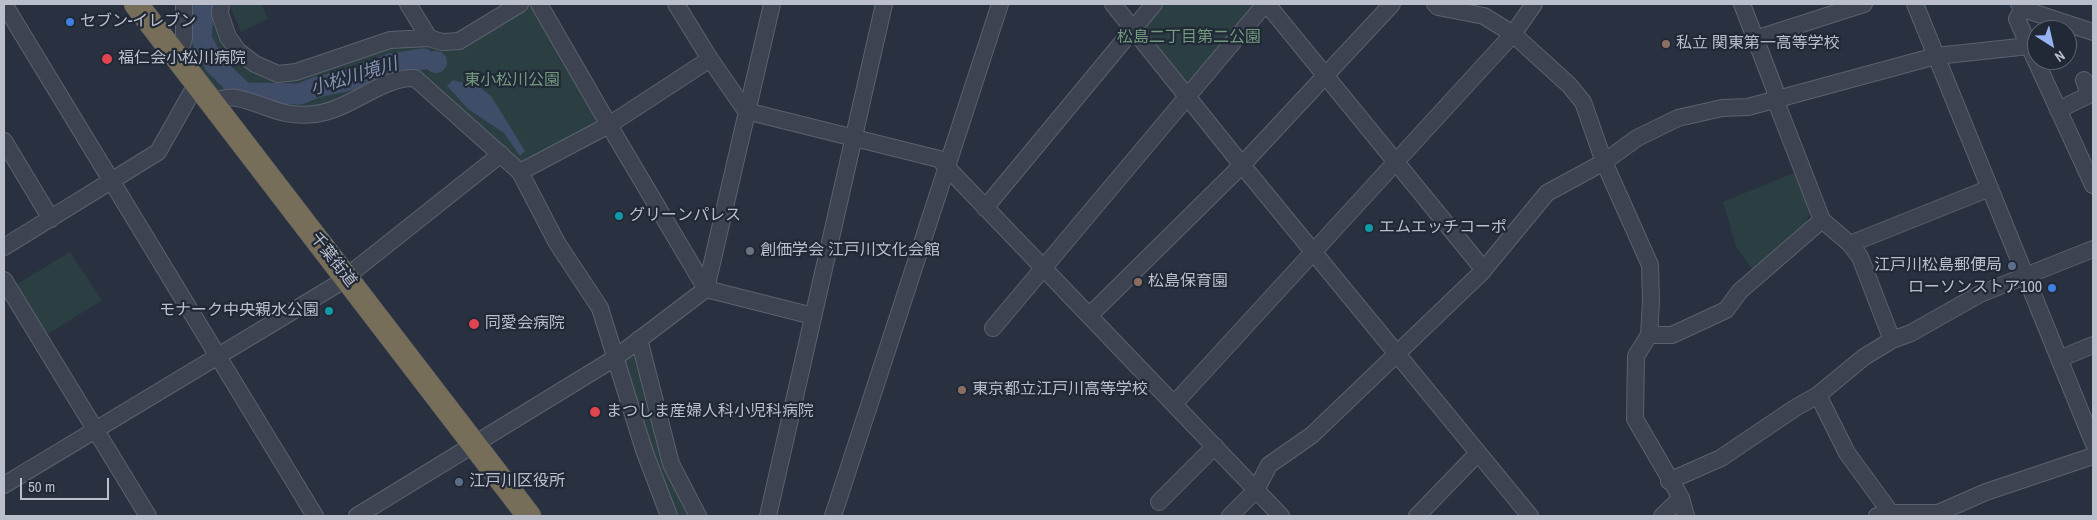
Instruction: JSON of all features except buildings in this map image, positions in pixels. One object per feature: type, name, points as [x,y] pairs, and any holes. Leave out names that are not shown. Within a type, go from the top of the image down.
[{"type":"highway","name":"千葉街道","points":[[136,4],[529,516]]},
{"type":"street","points":[[4,4],[216,357],[316,516]]},
{"type":"street","points":[[178,59],[184,38],[184,4]]},
{"type":"street","points":[[222,4],[220,14],[228,37],[238,51],[255,64],[278,74],[296,72],[390,40],[429,38],[442,42],[459,41],[520,4]]},
{"type":"street","points":[[408,4],[429,38]]},
{"type":"street","points":[[539,4],[608,125],[706,289],[813,316]]},
{"type":"street","points":[[676,4],[710,60],[746,112],[939,159],[1282,516]]},
{"type":"street","points":[[357,516],[475,446],[615,358],[706,289],[772,4]]},
{"type":"street","points":[[768,516],[855,139],[884,4]]},
{"type":"street","points":[[833,516],[1000,4]]},
{"type":"street","points":[[1113,4],[1242,166],[1530,516]]},
{"type":"street","points":[[985,208],[1154,4]]},
{"type":"street","points":[[993,328],[1266,4],[1484,270]]},
{"type":"street","points":[[1089,316],[1242,166],[1392,4]]},
{"type":"street","points":[[1435,4],[1438,7],[1484,16],[1513,34],[1569,85],[1583,102],[1604,162],[1632,221],[1650,265],[1651,301],[1649,335],[1636,356],[1635,419],[1680,498],[1686,516]]},
{"type":"street","points":[[1174,404],[1513,34],[1534,4]]},
{"type":"street","points":[[1742,4],[1822,220],[1850,244],[1860,257],[1892,340]]},
{"type":"street","points":[[1755,39],[1864,4]]},
{"type":"street","points":[[1915,4],[2093,442]]},
{"type":"street","points":[[2027,42],[2017,19],[2027,7],[2093,32]]},
{"type":"street","points":[[1230,516],[1256,490],[1269,465],[1312,435],[1395,353],[1484,270],[1547,193],[1604,162],[1637,138],[1678,118],[1722,108],[1748,107],[1936,56],[2027,46]]},
{"type":"street","points":[[520,172],[608,125],[710,60]]},
{"type":"street","points":[[2040,70],[2093,186]]},
{"type":"street","points":[[4,248],[158,152],[204,92],[236,97],[290,116],[318,114],[354,102],[402,78],[416,78],[520,172],[557,243],[600,308],[644,450],[670,516]]},
{"type":"street","points":[[2058,110],[2089,95],[2084,80]]},
{"type":"street","points":[[4,141],[51,219]]},
{"type":"street","points":[[4,485],[347,277],[501,154]]},
{"type":"street","points":[[1850,244],[1990,188]]},
{"type":"street","points":[[1649,335],[1672,335],[1726,310],[1740,291],[1822,220]]},
{"type":"street","points":[[1669,480],[1721,458],[1794,408],[1818,395],[1864,357],[1892,340],[1910,333],[1980,294],[2027,277],[2093,249]]},
{"type":"street","points":[[4,280],[148,516]]},
{"type":"street","points":[[639,339],[671,464],[698,516]]},
{"type":"street","points":[[2059,359],[2093,345]]},
{"type":"street","points":[[1818,395],[1847,453],[1887,515],[1938,513],[1986,492],[2093,456]]},
{"type":"street","points":[[1159,502],[1215,446]]},
{"type":"street","points":[[1417,516],[1478,453]]},
{"type":"street","points":[[1662,516],[1680,498]]},
{"type":"green space","name":"東小松川公園","points":[[184,4],[221,4],[228,37],[278,74],[390,40],[442,42],[520,4],[539,4],[609,125],[520,172],[415,78],[318,114],[211,101],[184,43]]},
{"type":"green space","points":[[229,4],[261,4],[268,19],[241,32]]},
{"type":"green space","name":"松島二丁目第二公園","points":[[1161,4],[1263,4],[1189,91],[1139,30]]},
{"type":"green space","points":[[1794,173],[1810,211],[1804,229],[1755,273],[1736,246],[1723,202]]},
{"type":"green space","points":[[70,252],[102,300],[45,336],[14,286]]},
{"type":"green space","points":[[637,344],[696,516],[672,516],[618,359]]},
{"type":"water","points":[[436,51],[444,54],[447,62],[444,70],[436,73],[428,70],[425,62],[428,54]]},
{"type":"water","name":"小松川境川","points":[[453,80],[481,88],[491,96],[525,151],[520,156],[504,133],[468,109],[447,86]]},
{"type":"waterway","name":"小松川境川","points":[[204,4],[201,38],[215,65],[244,93],[300,94],[317,87],[350,80],[390,64],[424,59]]},
{"type":"place","name":"セブン-イレブン","points":[[70,22]]},
{"type":"place","name":"私立 関東第一高等学校","points":[[1666,44]]},
{"type":"place","name":"福仁会小松川病院","points":[[107,59]]},
{"type":"place","name":"グリーンパレス","points":[[619,216]]},
{"type":"place","name":"エムエッチコーポ","points":[[1369,228]]},
{"type":"place","name":"創価学会 江戸川文化会館","points":[[750,251]]},
{"type":"place","name":"江戸川松島郵便局","points":[[2012,266]]},
{"type":"place","name":"松島保育園","points":[[1138,282]]},
{"type":"place","name":"ローソンストア100","points":[[2052,288]]},
{"type":"place","name":"モナーク中央親水公園","points":[[329,311]]},
{"type":"place","name":"同愛会病院","points":[[474,324]]},
{"type":"place","name":"東京都立江戸川高等学校","points":[[962,390]]},
{"type":"place","name":"まつしま産婦人科小児科病院","points":[[595,412]]},
{"type":"place","name":"江戸川区役所","points":[[459,482]]}]
